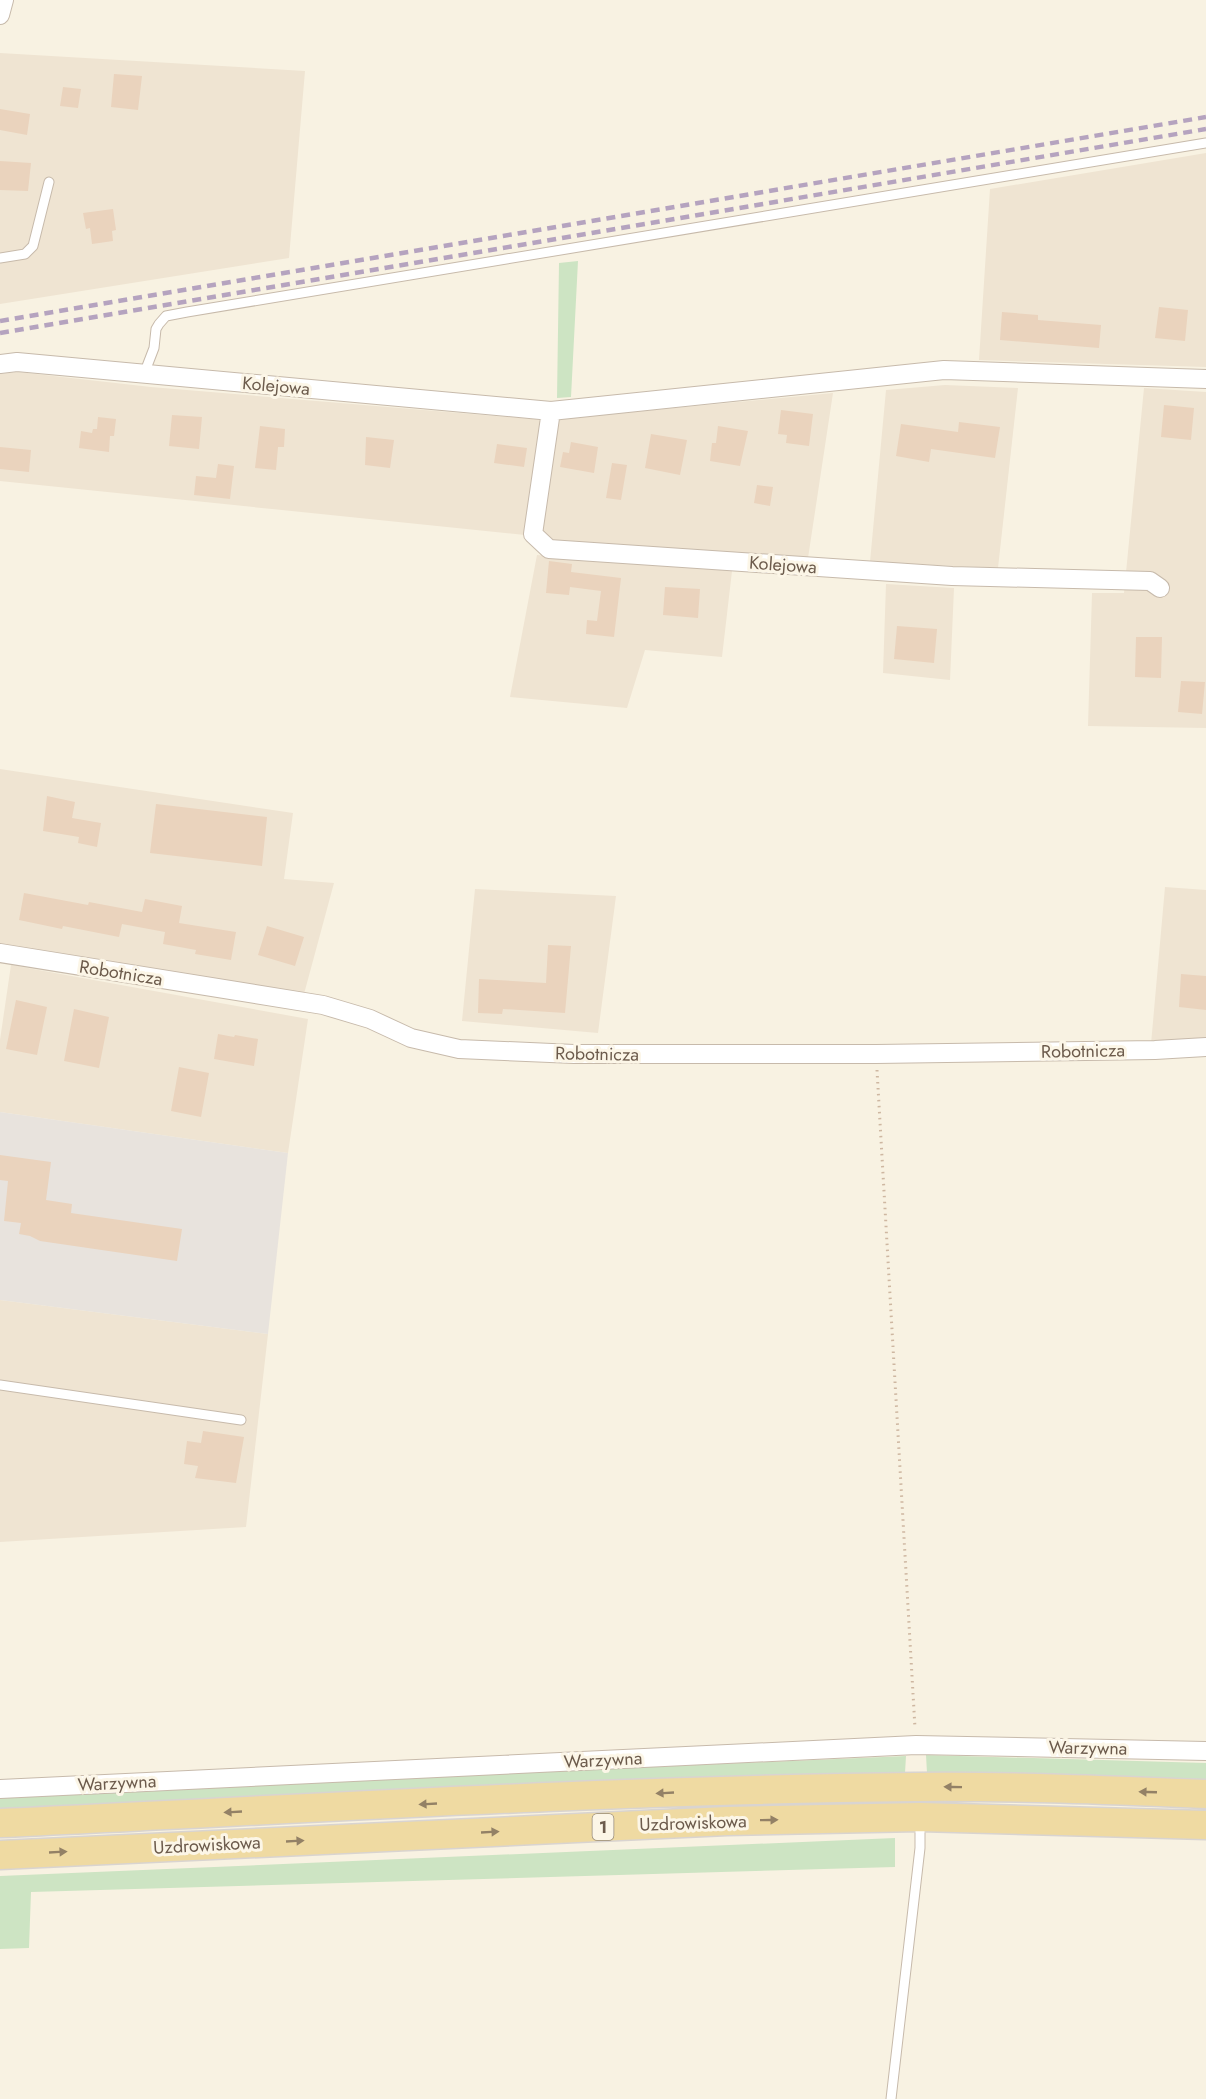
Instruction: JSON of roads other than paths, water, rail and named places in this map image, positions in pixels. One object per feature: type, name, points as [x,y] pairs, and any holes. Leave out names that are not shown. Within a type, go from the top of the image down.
[{"type":"main road","name":"Uzdrowiskowa","points":[[0,1823],[723,1790],[918,1787],[1206,1794]]},
{"type":"main road","name":"Uzdrowiskowa","points":[[0,1855],[715,1822],[920,1817],[1206,1825]]},
{"type":"street","points":[[0,15],[4,0]]},
{"type":"street","name":"Kolejowa","points":[[0,364],[16,362],[551,411],[944,370],[1206,379]]},
{"type":"street","name":"Kolejowa","points":[[551,411],[533,534],[549,549],[952,576],[1150,581],[1160,588]]},
{"type":"street","name":"Robotnicza","points":[[0,953],[323,1005],[370,1019],[411,1038],[459,1049],[574,1054],[876,1054],[1155,1050],[1206,1047]]},
{"type":"street","name":"Warzywna","points":[[0,1789],[916,1745],[1206,1751]]},
{"type":"lane","points":[[144,374],[154,348],[156,329],[166,316],[1206,143]]},
{"type":"lane","points":[[0,258],[25,254],[33,246],[49,182]]},
{"type":"lane","points":[[0,1386],[241,1420]]},
{"type":"lane","points":[[891,2099],[919,1860],[920,1817]]},
{"type":"railway","points":[[0,321],[1206,117]]},
{"type":"railway","points":[[0,333],[1206,129]]}]
